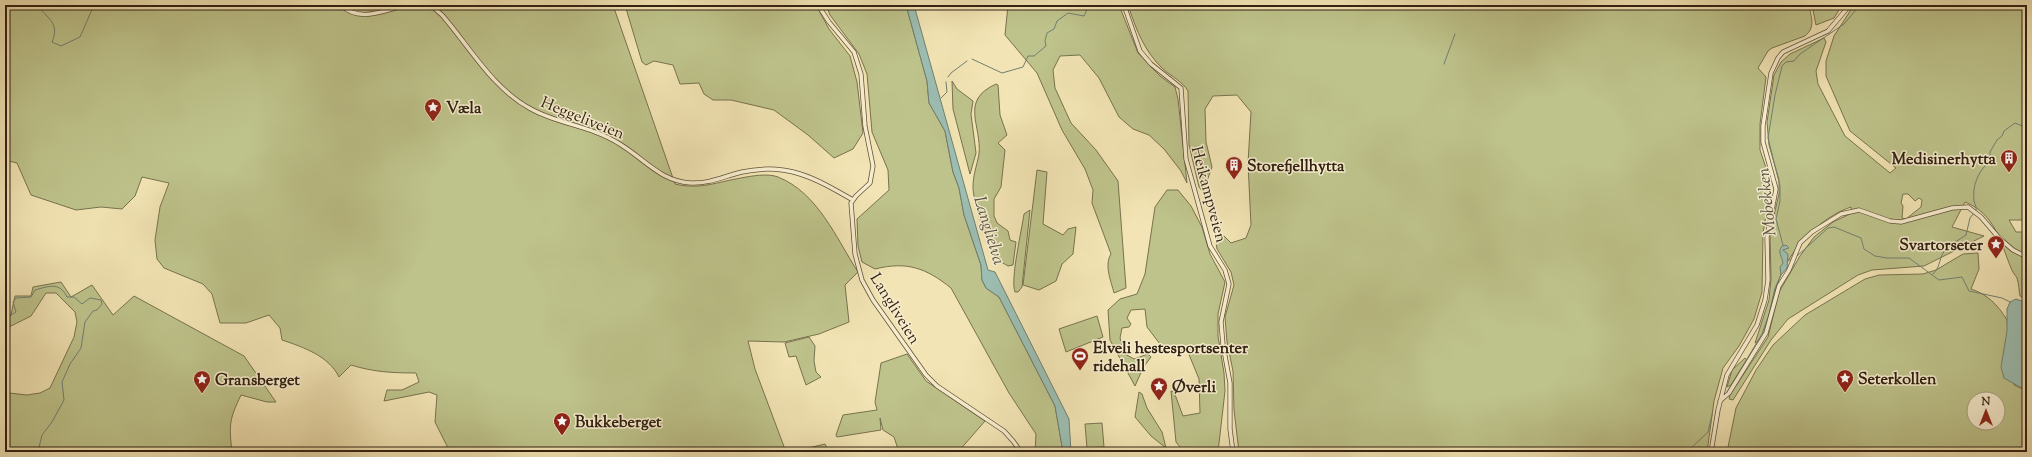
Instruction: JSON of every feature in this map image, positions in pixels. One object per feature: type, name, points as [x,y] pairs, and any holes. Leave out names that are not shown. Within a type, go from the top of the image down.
[{"type":"street","points":[[341,5],[350,12],[364,15],[376,14],[408,5]]},
{"type":"street","name":"Heggeliveien","points":[[426,5],[434,8],[442,15],[495,82],[515,99],[536,111],[614,140],[656,172],[667,178],[697,183],[757,170],[790,170],[820,181],[852,200]]},
{"type":"street","points":[[818,5],[829,22],[854,52],[861,74],[865,126],[872,158],[873,175],[869,185],[852,200]]},
{"type":"street","name":"Heikampveien","points":[[1124,5],[1140,51],[1151,64],[1181,88],[1184,144],[1188,164],[1210,246],[1227,275],[1229,288],[1221,313],[1221,322],[1230,383],[1230,430],[1233,452]]},
{"type":"street","points":[[1711,452],[1720,401],[1727,375],[1760,320],[1766,295],[1767,237],[1776,195],[1775,184],[1762,136],[1771,73],[1778,58],[1786,50],[1828,31],[1850,5]]},
{"type":"street","name":"Langliveien","points":[[852,200],[852,228],[858,266],[862,280],[873,300],[926,375],[937,386],[1004,432],[1021,452]]},
{"type":"street","points":[[1720,401],[1729,393],[1766,333],[1779,286],[1789,270],[1800,243],[1812,232],[1841,214],[1852,210],[1863,211],[1890,221],[1901,222],[1952,208],[1968,207],[1982,217],[1999,238],[2013,250],[2027,257]]},
{"type":"green space","points":[[5,5],[613,5],[675,184],[684,186],[701,186],[750,176],[769,175],[778,177],[792,184],[815,205],[825,218],[858,272],[845,285],[849,322],[819,334],[784,342],[748,341],[755,369],[786,452],[450,452],[435,422],[437,395],[429,392],[384,401],[387,390],[402,390],[419,382],[416,373],[383,372],[351,365],[339,377],[329,363],[315,353],[282,340],[280,328],[269,315],[246,323],[220,323],[212,294],[203,284],[164,268],[157,259],[155,240],[160,207],[169,183],[142,177],[135,196],[122,209],[101,207],[76,210],[31,195],[17,163],[5,160]]},
{"type":"green space","points":[[625,5],[816,5],[829,29],[850,56],[857,82],[863,133],[853,149],[834,158],[808,135],[774,110],[731,100],[713,100],[704,94],[699,83],[680,84],[673,65],[654,61],[646,65],[642,62]]},
{"type":"green space","points":[[826,5],[906,5],[927,81],[929,103],[945,131],[953,172],[959,188],[964,215],[981,265],[982,280],[986,288],[999,297],[1055,406],[1063,452],[1035,452],[1036,434],[1009,393],[951,288],[933,275],[916,268],[897,266],[875,269],[862,262],[858,246],[857,219],[889,190],[888,170],[872,132],[867,74],[859,54],[830,15]]},
{"type":"green space","points":[[1008,5],[1119,5],[1138,53],[1160,76],[1175,87],[1178,99],[1187,183],[1181,171],[1164,149],[1149,135],[1133,129],[1119,117],[1099,78],[1080,55],[1060,56],[1053,70],[1055,88],[1071,123],[1096,150],[1118,181],[1126,288],[1114,293],[1108,268],[1111,254],[1092,203],[1093,190],[1085,169],[1062,130],[1037,73],[1005,35]]},
{"type":"green space","points":[[1128,5],[1809,5],[1812,25],[1808,33],[1805,36],[1772,48],[1768,51],[1758,68],[1766,77],[1760,124],[1760,150],[1767,171],[1770,192],[1763,233],[1762,292],[1754,319],[1739,346],[1723,368],[1714,401],[1707,452],[1239,452],[1234,410],[1233,371],[1227,342],[1225,317],[1234,285],[1231,272],[1217,249],[1215,235],[1224,236],[1231,243],[1246,238],[1251,225],[1248,163],[1251,112],[1237,95],[1213,96],[1205,109],[1206,142],[1212,167],[1203,192],[1199,187],[1189,145],[1188,91],[1180,82],[1163,69],[1151,55],[1138,31]]},
{"type":"green space","points":[[1812,5],[1842,5],[1834,18],[1816,25]]},
{"type":"green space","points":[[1854,5],[2027,5],[2027,220],[2009,220],[2016,232],[2027,232],[2027,300],[2020,296],[2017,278],[2011,269],[2000,238],[1990,221],[1975,207],[1965,202],[1952,227],[1984,236],[1924,266],[1872,270],[1858,275],[1788,319],[1771,340],[1733,400],[1729,399],[1730,395],[1768,337],[1779,292],[1800,256],[1814,237],[1833,222],[1852,213],[1851,207],[1829,218],[1809,234],[1800,244],[1785,266],[1780,277],[1762,339],[1755,343],[1769,300],[1771,279],[1770,232],[1779,194],[1779,180],[1769,145],[1767,122],[1774,75],[1781,62],[1790,54],[1824,38],[1826,42],[1816,71],[1818,84],[1845,136],[1890,173],[1896,168],[1850,131],[1826,76],[1826,61],[1834,36]],"holes":[[[1903,194],[1908,194],[1915,201],[1919,198],[1922,200],[1921,207],[1906,219],[1902,218],[1903,206],[1901,203]]]},
{"type":"green space","points":[[952,81],[957,89],[973,101],[971,114],[976,153],[970,174],[953,109]]},
{"type":"green space","points":[[996,84],[998,85],[1000,115],[1007,135],[998,143],[1005,150],[1001,187],[994,199],[994,216],[997,223],[1008,231],[1010,240],[1016,242],[1013,265],[1008,266],[999,260],[990,245],[978,213],[973,187],[974,174],[979,154],[975,106],[978,98],[985,91]]},
{"type":"green space","points":[[1037,170],[1047,172],[1043,224],[1063,235],[1068,229],[1076,227],[1073,254],[1062,264],[1056,281],[1039,290],[1023,285]]},
{"type":"green space","points":[[1167,190],[1178,190],[1191,206],[1202,227],[1210,254],[1225,282],[1218,314],[1218,336],[1224,373],[1225,391],[1218,452],[1184,452],[1176,442],[1171,391],[1174,392],[1183,416],[1200,413],[1199,379],[1188,352],[1170,347],[1163,348],[1147,327],[1145,309],[1131,310],[1127,318],[1131,324],[1129,327],[1122,328],[1120,338],[1125,354],[1134,359],[1148,354],[1151,357],[1143,368],[1135,386],[1110,340],[1108,310],[1120,299],[1137,294],[1145,274],[1155,207]]},
{"type":"green space","points":[[1030,210],[1022,287],[1018,292],[1015,292],[1015,266],[1024,214]]},
{"type":"green space","points":[[1978,253],[1979,269],[1971,289],[1977,291],[1992,301],[2007,320],[2014,385],[2027,391],[2027,452],[1727,452],[1736,408],[1756,370],[1773,345],[1805,315],[1865,279],[1879,275],[1923,274],[1936,270],[1963,254]]},
{"type":"green space","points":[[61,282],[71,297],[92,285],[113,315],[134,296],[244,356],[276,402],[267,402],[241,395],[232,417],[230,429],[232,452],[5,452],[5,396],[9,393],[27,395],[40,393],[50,388],[74,337],[77,322],[75,312],[56,293],[46,293],[31,316],[5,329],[5,316],[11,315],[15,296],[31,296],[33,287]]},
{"type":"green space","points":[[1097,316],[1103,337],[1066,352],[1059,329]]},
{"type":"green space","points":[[809,337],[815,346],[814,361],[816,372],[821,377],[806,385],[796,356],[789,357],[785,343]]},
{"type":"green space","points":[[907,354],[926,381],[985,421],[958,452],[899,452],[894,437],[883,430],[880,418],[881,430],[837,437],[836,435],[843,415],[877,410],[875,402],[881,363]]},
{"type":"green space","points":[[1745,358],[1747,360],[1731,385],[1727,387],[1732,370]]},
{"type":"green space","points":[[1139,392],[1142,394],[1147,408],[1162,432],[1166,448],[1151,436],[1135,417]]},
{"type":"green space","points":[[1102,423],[1104,447],[1087,448],[1085,424]]},
{"type":"green space","points":[[825,444],[829,452],[788,452],[789,449],[800,450]]},
{"type":"water","points":[[906,5],[914,5],[988,270],[995,272],[1069,419],[1071,452],[1063,452],[1055,406],[999,297],[986,288],[982,280],[981,265],[964,215],[959,188],[953,172],[945,131],[929,103],[927,81]]},
{"type":"water","points":[[1786,245],[1789,248],[1783,250],[1788,254],[1787,268],[1781,275],[1780,267],[1783,263],[1780,251],[1782,246]]},
{"type":"water","points":[[2016,299],[2027,303],[2027,391],[2004,378],[2001,367],[2007,331],[2007,309],[2010,302]]},
{"type":"waterway","points":[[37,5],[54,26],[55,30],[52,42],[61,46],[80,37],[94,5]]},
{"type":"waterway","points":[[972,59],[1002,73],[1023,67],[1028,56],[1034,56],[1046,46],[1045,41],[1047,33],[1054,29],[1057,21],[1068,13],[1084,16],[1089,5]]},
{"type":"waterway","name":"Mobekken","points":[[1783,245],[1776,219],[1780,201],[1780,186],[1768,138],[1775,95],[1782,66],[1786,62],[1794,61],[1800,54],[1844,24],[1860,5]]},
{"type":"waterway","points":[[1444,64],[1455,34]]},
{"type":"waterway","points":[[948,77],[967,61]]},
{"type":"waterway","points":[[941,98],[947,92],[946,82]]},
{"type":"waterway","points":[[1976,210],[1974,201],[1975,184],[1982,169],[1990,161],[1990,152],[1997,140],[2002,136],[2004,131],[2015,123],[2027,128]]},
{"type":"waterway","points":[[1933,274],[1937,269],[1945,250],[1966,235],[1970,218],[1974,213]]},
{"type":"waterway","points":[[1797,256],[1828,228],[1834,227],[1861,238],[1864,249],[1875,256],[1887,258],[1909,258],[1939,280],[1962,277],[1969,291],[2002,298],[2010,302]]},
{"type":"waterway","points":[[1727,392],[1762,334],[1769,314],[1775,288],[1781,275]]},
{"type":"waterway","points":[[5,316],[16,312],[13,302],[16,298],[31,297],[35,290],[54,286],[61,289],[67,297],[74,297],[82,304],[90,298],[101,300],[102,304],[97,310],[93,311],[85,322],[81,348],[70,364],[62,382],[64,400],[52,422],[42,435],[38,452]]},
{"type":"waterway","points":[[1687,452],[1708,432],[1712,415]]},
{"type":"place","name":"Væla","points":[[433,122]]},
{"type":"place","name":"Medisinerhytta","points":[[2009,173]]},
{"type":"place","name":"Storefjellhytta","points":[[1234,180]]},
{"type":"place","name":"Svartorseter","points":[[1996,259]]},
{"type":"place","name":"Elveli hestesportsenter ridehall","points":[[1080,371]]},
{"type":"place","name":"Seterkollen","points":[[1845,393]]},
{"type":"place","name":"Gransberget","points":[[202,394]]},
{"type":"place","name":"Øverli","points":[[1159,401]]},
{"type":"place","name":"Bukkeberget","points":[[562,436]]},
{"type":"water label","name":"Langlielva","points":[[990,230]]}]
